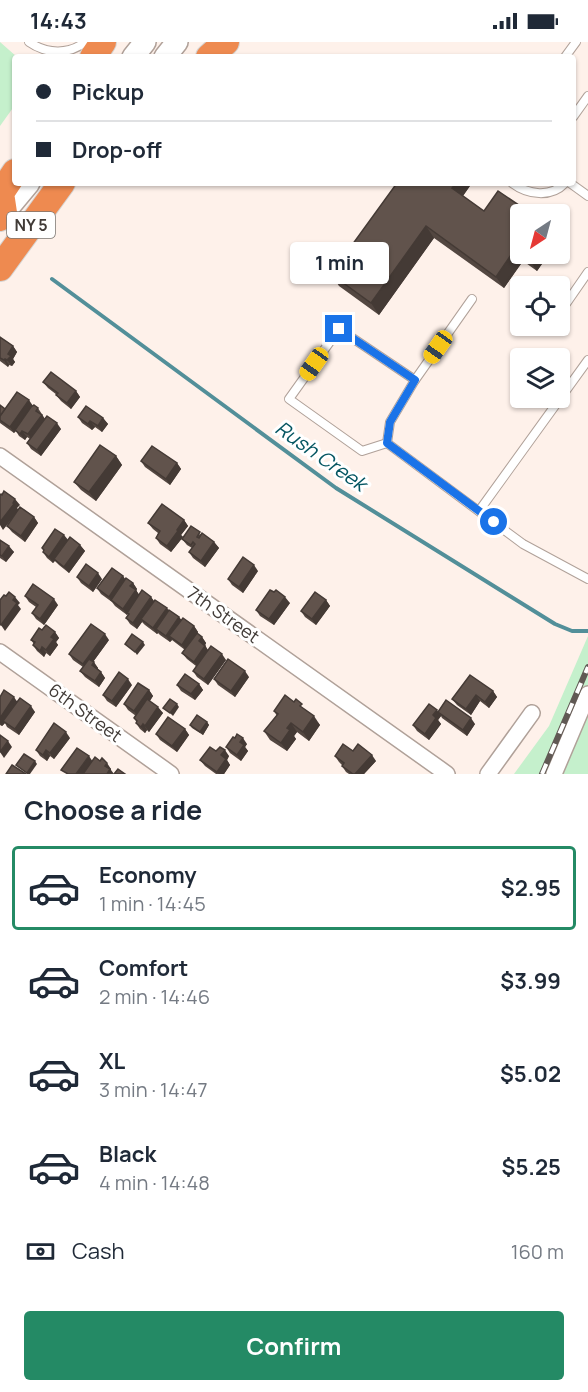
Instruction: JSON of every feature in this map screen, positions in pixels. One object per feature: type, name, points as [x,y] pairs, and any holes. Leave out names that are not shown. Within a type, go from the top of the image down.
[{"type":"highway","points":[[212,54],[226,42]]},
{"type":"highway","points":[[2,216],[1,193],[12,176]]},
{"type":"highway","name":"NY 5","points":[[0,268],[60,186]]},
{"type":"main road","points":[[135,54],[145,42]]},
{"type":"main road","points":[[167,54],[177,42]]},
{"type":"main road","name":"NY 5","points":[[2,216],[26,186]]},
{"type":"street","name":"7th Street","points":[[0,456],[447,774]]},
{"type":"street","name":"6th Street","points":[[0,652],[171,774]]},
{"type":"street","points":[[554,774],[588,694]]},
{"type":"street","points":[[488,774],[532,713]]},
{"type":"lane","points":[[29,42],[53,52],[73,49],[85,42]]},
{"type":"lane","points":[[576,113],[588,96]]},
{"type":"lane","points":[[519,186],[534,192],[549,194],[562,186]]},
{"type":"lane","points":[[574,186],[588,196]]},
{"type":"lane","points":[[570,298],[588,272]]},
{"type":"lane","points":[[387,443],[390,422],[415,380],[472,299]]},
{"type":"lane","points":[[387,443],[362,451],[289,399],[339,329],[415,380]]},
{"type":"lane","points":[[479,511],[588,360]]},
{"type":"lane","points":[[387,443],[524,544],[588,579]]},
{"type":"green space","points":[[0,42],[14,54],[12,109],[0,126]]},
{"type":"green space","points":[[588,636],[588,774],[514,774],[549,726]]},
{"type":"building","points":[[395,186],[454,186],[452,188],[484,211],[498,191],[517,204],[510,204],[510,256],[496,277],[426,226],[371,303],[331,274]]},
{"type":"building","points":[[0,337],[13,346],[8,354],[11,356],[7,360],[0,358]]},
{"type":"building","points":[[51,372],[76,391],[67,403],[43,382]]},
{"type":"building","points":[[17,392],[29,400],[10,427],[0,420],[0,416]]},
{"type":"building","points":[[0,405],[5,409],[0,416]]},
{"type":"building","points":[[34,405],[38,408],[36,411],[42,415],[28,434],[22,431],[20,434],[15,430]]},
{"type":"building","points":[[86,406],[103,418],[98,426],[90,421],[88,424],[78,417]]},
{"type":"building","points":[[47,416],[57,423],[37,450],[27,443]]},
{"type":"building","points":[[100,445],[116,456],[89,492],[74,482]]},
{"type":"building","points":[[152,446],[177,463],[166,479],[141,461]]},
{"type":"building","points":[[4,491],[15,499],[14,504],[0,522],[0,495]]},
{"type":"building","points":[[162,504],[184,520],[167,546],[156,538],[160,531],[148,523]]},
{"type":"building","points":[[20,507],[34,517],[21,536],[7,526]]},
{"type":"building","points":[[191,526],[200,532],[197,537],[199,538],[202,533],[214,542],[201,561],[189,552],[195,544],[193,542],[191,545],[182,539]]},
{"type":"building","points":[[55,529],[64,535],[49,557],[42,548]]},
{"type":"building","points":[[70,537],[80,545],[64,567],[54,559]]},
{"type":"building","points":[[0,540],[9,546],[2,556],[0,555]]},
{"type":"building","points":[[243,557],[254,565],[239,587],[228,579]]},
{"type":"building","points":[[86,564],[98,573],[89,586],[77,577]]},
{"type":"building","points":[[112,568],[123,576],[109,597],[97,588]]},
{"type":"building","points":[[126,578],[133,583],[130,586],[136,590],[123,609],[111,600]]},
{"type":"building","points":[[33,584],[54,599],[40,619],[32,613],[38,605],[25,596]]},
{"type":"building","points":[[142,590],[151,597],[133,623],[126,618],[129,614],[127,613]]},
{"type":"building","points":[[270,590],[274,592],[276,590],[285,597],[269,619],[256,610]]},
{"type":"building","points":[[9,592],[15,597],[13,600],[17,603],[1,625],[0,600]]},
{"type":"building","points":[[315,592],[326,600],[312,619],[301,611]]},
{"type":"building","points":[[155,600],[167,608],[153,628],[141,619]]},
{"type":"building","points":[[169,610],[179,617],[166,636],[156,629]]},
{"type":"building","points":[[183,618],[194,626],[182,645],[169,636]]},
{"type":"building","points":[[91,624],[105,634],[83,664],[69,654]]},
{"type":"building","points":[[46,625],[55,632],[51,637],[54,639],[46,650],[42,647],[40,651],[33,645],[35,642],[31,640],[39,628],[42,630]]},
{"type":"building","points":[[197,633],[202,637],[199,641],[205,646],[194,662],[182,653]]},
{"type":"building","points":[[132,634],[143,642],[135,652],[125,644]]},
{"type":"building","points":[[211,646],[222,654],[204,679],[193,671]]},
{"type":"building","points":[[89,659],[94,662],[92,665],[101,672],[95,681],[80,671]]},
{"type":"building","points":[[228,659],[245,671],[231,691],[214,679]]},
{"type":"building","points":[[119,672],[128,679],[112,701],[103,695]]},
{"type":"building","points":[[185,674],[199,684],[191,694],[177,685]]},
{"type":"building","points":[[470,675],[493,691],[485,702],[476,695],[466,709],[452,699]]},
{"type":"building","points":[[138,683],[149,690],[134,711],[124,704]]},
{"type":"building","points":[[4,690],[14,697],[0,718],[0,697]]},
{"type":"building","points":[[285,695],[294,702],[296,699],[302,704],[300,706],[314,716],[303,732],[291,723],[287,728],[290,730],[281,743],[264,731],[278,714],[274,711]]},
{"type":"building","points":[[20,698],[31,706],[15,729],[3,721]]},
{"type":"building","points":[[147,699],[158,707],[145,726],[143,724],[141,727],[134,718]]},
{"type":"building","points":[[170,699],[177,704],[170,713],[163,708]]},
{"type":"building","points":[[446,700],[471,718],[463,730],[438,712]]},
{"type":"building","points":[[429,704],[437,710],[433,715],[436,718],[425,734],[413,725]]},
{"type":"building","points":[[197,715],[207,722],[200,732],[190,725]]},
{"type":"building","points":[[168,717],[185,729],[172,746],[156,734]]},
{"type":"building","points":[[54,723],[66,732],[50,753],[46,750],[43,755],[36,750]]},
{"type":"building","points":[[237,734],[243,738],[240,742],[244,745],[237,755],[226,747]]},
{"type":"building","points":[[0,735],[8,741],[0,752]]},
{"type":"building","points":[[343,744],[353,751],[358,744],[372,755],[355,774],[342,766],[344,763],[335,756]]},
{"type":"building","points":[[210,747],[216,751],[220,747],[225,750],[221,755],[226,759],[217,772],[200,760]]},
{"type":"building","points":[[77,748],[89,756],[76,774],[68,774],[61,770]]},
{"type":"building","points":[[24,754],[35,761],[27,773],[16,765]]},
{"type":"building","points":[[95,757],[100,761],[102,758],[107,763],[105,766],[110,769],[107,774],[83,774]]},
{"type":"building","points":[[12,765],[26,774],[6,774]]},
{"type":"building","points":[[118,769],[125,774],[114,774]]},
{"type":"waterway","name":"Rush Creek","points":[[52,279],[336,488],[555,624],[572,631],[588,631]]},
{"type":"railway","points":[[542,774],[588,667]]},
{"type":"route","points":[[339,329],[415,380],[390,422],[387,443],[494,522]]}]
